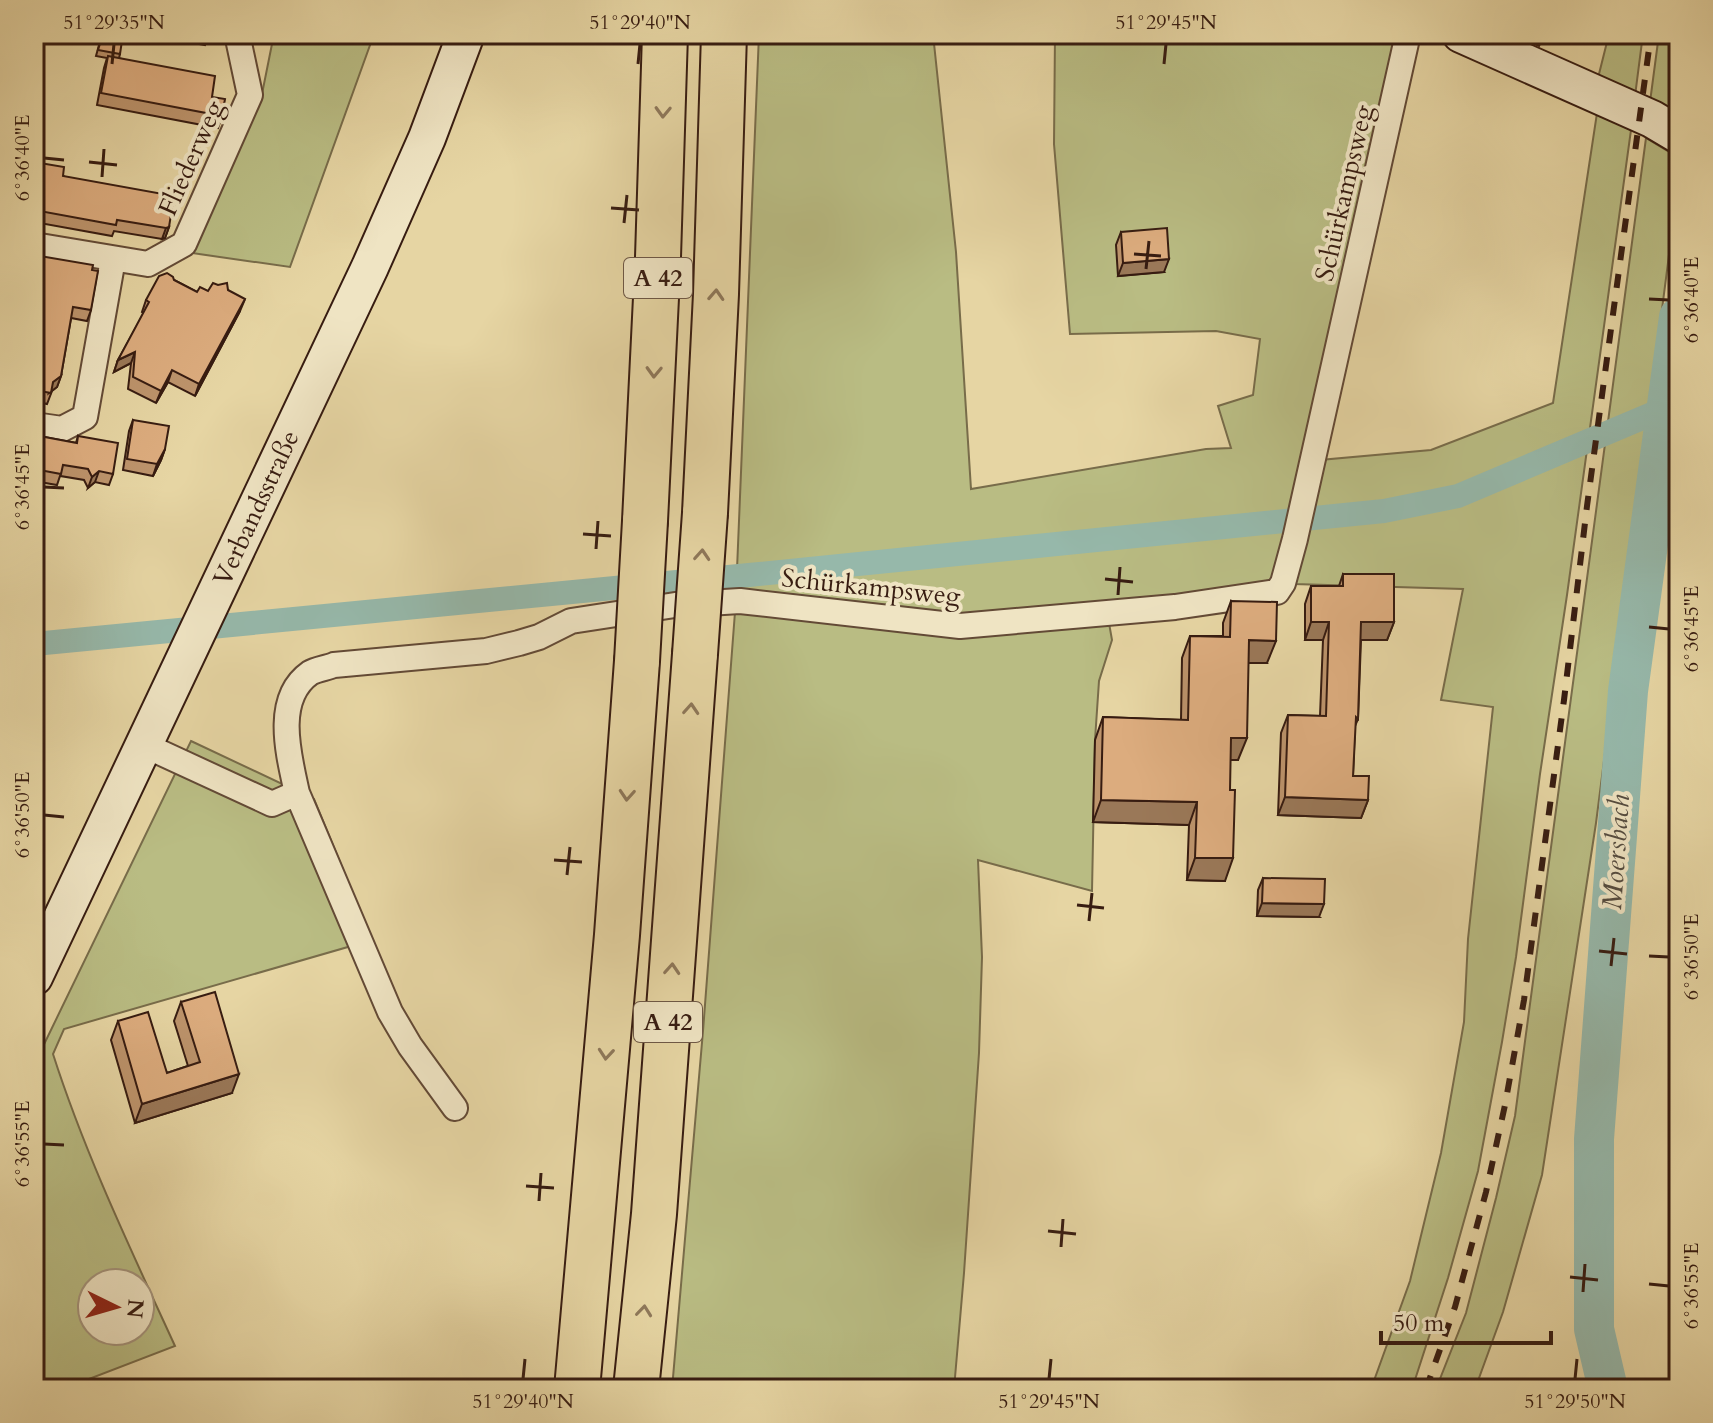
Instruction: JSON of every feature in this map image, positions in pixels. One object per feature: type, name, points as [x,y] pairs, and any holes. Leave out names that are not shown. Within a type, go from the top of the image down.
[{"type":"highway","name":"A 42","points":[[577,1389],[637,661],[656,316],[665,34]]},
{"type":"highway","name":"A 42","points":[[636,1389],[654,1214],[705,513],[724,34]]},
{"type":"main road","name":"Verbandsstraße","points":[[34,977],[370,267],[427,138],[466,34]]},
{"type":"main road","points":[[1461,34],[1652,119],[1679,135]]},
{"type":"street","name":"Fliederweg","points":[[34,245],[148,264],[184,244],[250,95],[237,34]]},
{"type":"street","name":"Schürkampsweg","points":[[455,1108],[410,1046],[390,1012],[297,793],[289,756],[286,709],[295,688],[311,672],[334,665],[486,651],[539,637],[571,621],[675,605],[740,601],[960,626],[1175,607],[1277,592],[1283,583],[1295,539],[1408,34]]},
{"type":"street","points":[[34,425],[62,429],[85,417],[113,259]]},
{"type":"street","points":[[144,745],[272,804],[297,793]]},
{"type":"green space","points":[[274,34],[374,34],[290,267],[192,253],[262,94]]},
{"type":"green space","points":[[759,34],[933,34],[956,252],[971,489],[1206,449],[1231,448],[1218,406],[1253,395],[1260,339],[1216,331],[1070,334],[1054,144],[1055,34],[1389,34],[1395,37],[1275,582],[1159,599],[959,619],[736,594]]},
{"type":"green space","points":[[1609,34],[1643,34],[1635,96],[1598,78]]},
{"type":"green space","points":[[1659,34],[1679,34],[1679,120],[1650,102]]},
{"type":"green space","points":[[1597,113],[1631,130],[1502,1042],[1478,1171],[1412,1389],[1371,1389],[1410,1281],[1441,1153],[1464,1022],[1468,939],[1493,707],[1441,700],[1463,589],[1294,584],[1320,460],[1431,450],[1553,403]]},
{"type":"green space","points":[[1646,138],[1679,158],[1679,177],[1596,823],[1542,1175],[1503,1312],[1475,1389],[1436,1389],[1466,1313],[1515,1116]]},
{"type":"green space","points":[[735,612],[911,632],[1109,623],[1112,640],[1099,681],[1095,740],[1092,891],[978,860],[982,957],[979,1053],[954,1389],[672,1389]]},
{"type":"green space","points":[[191,741],[314,799],[372,940],[64,1029],[53,1054],[94,1165],[139,1267],[76,1267],[76,1347],[156,1347],[156,1304],[175,1346],[63,1389],[34,1389],[34,1065]]},
{"type":"building","points":[[103,34],[123,34],[120,54],[98,50]]},
{"type":"building","points":[[108,56],[215,76],[212,97],[225,99],[222,116],[101,93]]},
{"type":"building","points":[[34,162],[64,167],[63,176],[174,196],[169,227],[117,220],[116,225],[34,210]]},
{"type":"building","points":[[1167,228],[1169,259],[1123,263],[1121,232]]},
{"type":"building","points":[[34,255],[93,265],[92,270],[98,271],[91,310],[73,307],[61,376],[53,382],[51,393],[34,390],[34,343],[43,301],[34,300]]},
{"type":"building","points":[[167,273],[197,292],[200,287],[208,291],[213,283],[227,283],[228,290],[245,299],[199,384],[172,370],[161,391],[133,377],[135,352],[118,360],[149,302],[146,300],[159,276]]},
{"type":"building","points":[[133,420],[169,426],[165,449],[157,464],[127,459]]},
{"type":"building","points":[[34,435],[77,443],[78,436],[118,443],[113,474],[99,471],[92,477],[88,469],[63,465],[61,474],[34,469]]},
{"type":"building","points":[[1343,574],[1394,574],[1394,622],[1361,622],[1353,776],[1369,776],[1368,800],[1285,797],[1288,715],[1326,716],[1329,622],[1311,622],[1311,586],[1343,586]]},
{"type":"building","points":[[1231,601],[1277,602],[1276,641],[1249,640],[1247,738],[1231,738],[1230,790],[1235,790],[1233,858],[1195,858],[1197,802],[1101,800],[1103,717],[1188,720],[1190,636],[1230,637]]},
{"type":"building","points":[[1263,878],[1325,879],[1324,904],[1262,903]]},
{"type":"building","points":[[215,992],[239,1074],[142,1104],[118,1021],[148,1012],[167,1073],[200,1062],[181,1002]]},
{"type":"waterway","name":"Moersbach","points":[[1608,1389],[1594,1329],[1594,1139],[1628,691],[1679,317]]},
{"type":"waterway","points":[[34,644],[1384,511],[1458,496],[1666,408]]},
{"type":"railway","points":[[1426,1389],[1455,1307],[1486,1192],[1524,1000],[1651,34]]}]
